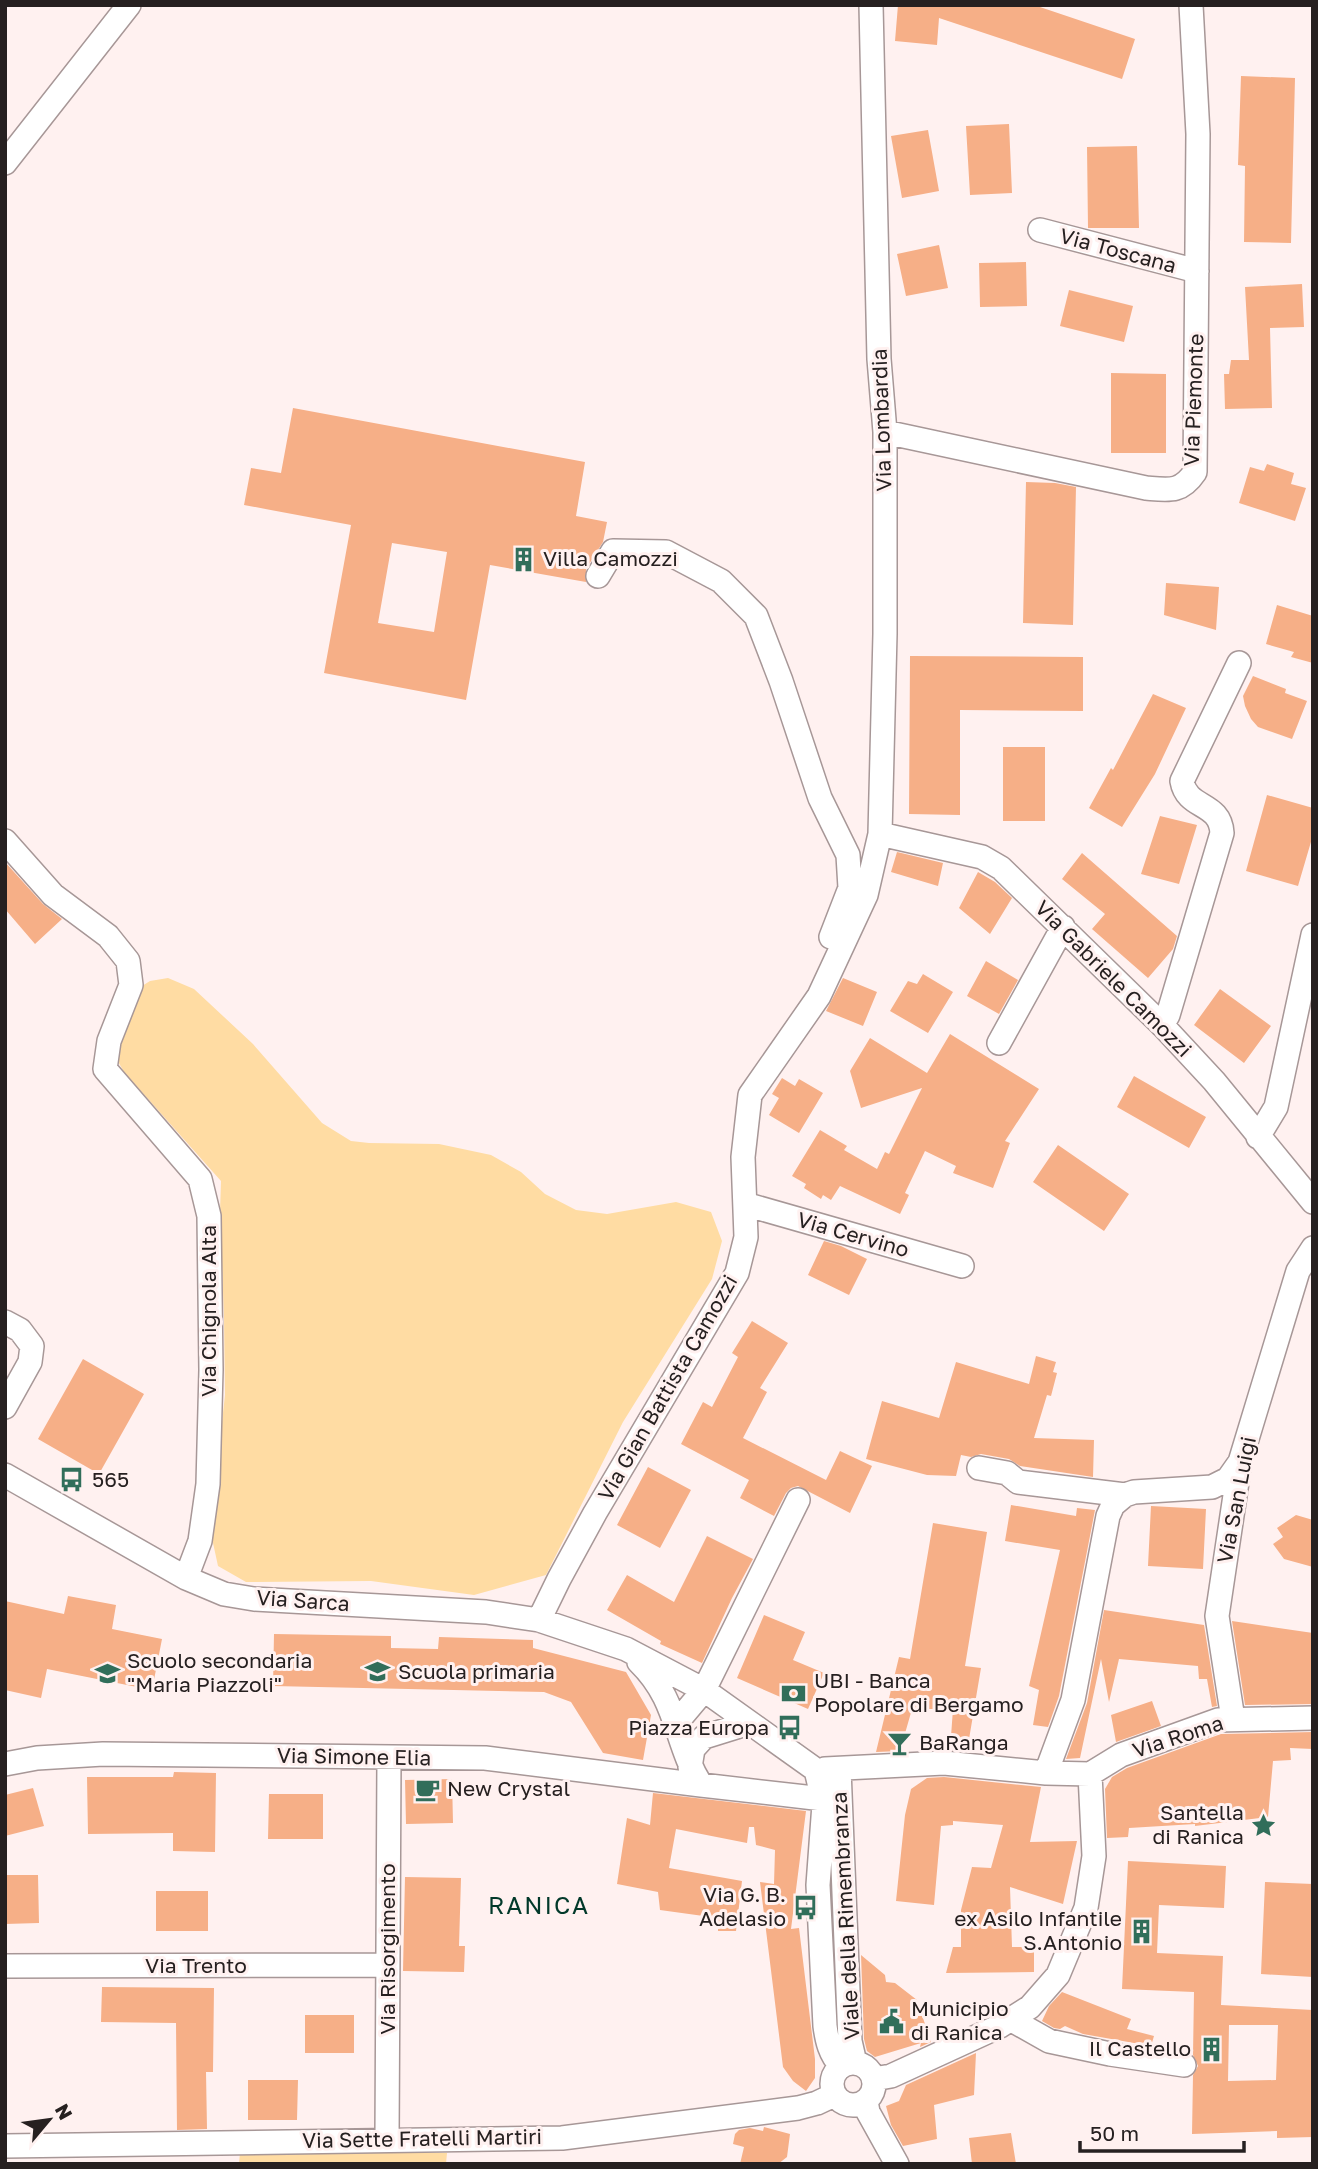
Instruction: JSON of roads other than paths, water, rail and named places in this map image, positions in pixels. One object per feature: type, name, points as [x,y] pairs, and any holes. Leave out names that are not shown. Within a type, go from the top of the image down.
[{"type":"street","points":[[5,163],[129,5]]},
{"type":"street","name":"Via Lombardia","points":[[871,5],[879,359],[885,432],[885,634],[880,834]]},
{"type":"street","name":"Via Piemonte","points":[[885,432],[1146,488],[1171,490],[1186,485],[1195,472],[1198,134],[1188,6]]},
{"type":"street","name":"Via Toscana","points":[[1040,230],[1197,271]]},
{"type":"street","points":[[598,576],[613,551],[666,552],[721,581],[756,616],[820,798],[848,855],[850,888],[817,971],[819,996]]},
{"type":"street","points":[[1162,1025],[1168,1016],[1222,833],[1222,822],[1216,813],[1191,798],[1184,791],[1182,781],[1239,663]]},
{"type":"street","name":"Via Gabriele Camozzi","points":[[880,834],[982,857],[1001,868],[1162,1025],[1214,1081],[1308,1196]]},
{"type":"street","name":"Via Gian Battista Camozzi","points":[[539,1620],[595,1513],[737,1273],[746,1237],[743,1157],[750,1095],[819,996],[866,895],[880,834]]},
{"type":"street","name":"Via Chignola Alta","points":[[5,841],[53,895],[108,936],[128,961],[131,985],[109,1041],[105,1069],[200,1179],[209,1216],[211,1370],[208,1484],[200,1541],[186,1578]]},
{"type":"street","points":[[999,1042],[1063,927]]},
{"type":"street","points":[[1258,1137],[1276,1107],[1313,935]]},
{"type":"street","name":"Via Cervino","points":[[744,1204],[962,1266]]},
{"type":"street","name":"Via San Luigi","points":[[1233,1719],[1217,1616],[1240,1462],[1298,1271],[1313,1248]]},
{"type":"street","points":[[5,1322],[20,1330],[32,1346],[30,1362],[5,1407]]},
{"type":"street","points":[[1046,1773],[1073,1700],[1108,1516],[1113,1505],[1125,1495],[1134,1492],[1212,1487],[1228,1479],[1240,1462]]},
{"type":"street","points":[[979,1468],[1007,1474],[1018,1482],[1125,1495]]},
{"type":"street","name":"Via Sarca","points":[[5,1475],[186,1578],[224,1594],[254,1599],[486,1612],[539,1620],[625,1648]]},
{"type":"street","points":[[1212,1487],[1221,1494],[1232,1514]]},
{"type":"street","points":[[677,1722],[704,1690],[798,1500]]},
{"type":"street","points":[[625,1648],[704,1690],[749,1723],[827,1769],[944,1763],[1046,1773],[1090,1774],[1094,1856],[1086,1908],[1058,1975],[1030,2007],[1010,2020],[891,2076],[874,2079]]},
{"type":"street","points":[[625,1648],[648,1670],[662,1689],[677,1722],[695,1776]]},
{"type":"street","name":"Via Roma","points":[[1090,1774],[1121,1755],[1218,1720],[1313,1718]]},
{"type":"street","points":[[695,1776],[693,1749],[704,1737],[749,1723]]},
{"type":"street","name":"Via Simone Elia","points":[[5,1764],[37,1758],[103,1754],[485,1758],[695,1776]]},
{"type":"street","name":"Via Risorgimento","points":[[387,2139],[389,1758]]},
{"type":"street","points":[[827,1769],[818,1885],[828,2043],[834,2058],[848,2064],[863,2065],[870,2071],[874,2087],[866,2101],[868,2112],[897,2164]]},
{"type":"street","name":"Viale della Rimembranza","points":[[827,1769],[850,2041],[848,2064]]},
{"type":"street","points":[[695,1776],[823,1799]]},
{"type":"street","name":"Via Trento","points":[[5,1966],[387,1965]]},
{"type":"street","points":[[1010,2020],[1049,2041],[1110,2054],[1184,2065]]},
{"type":"street","points":[[848,2064],[832,2079],[834,2095],[849,2105],[866,2101]]},
{"type":"street","name":"Via Sette Fratelli Martiri","points":[[5,2146],[562,2137],[798,2108],[817,2104],[834,2095]]},
{"type":"place","name":"Villa Camozzi","points":[[523,559]]},
{"type":"place","name":"565","points":[[72,1480]]},
{"type":"place","name":"Scuola primaria","points":[[378,1672]]},
{"type":"place","name":"Scuolo secondaria \"Maria Piazzoli\"","points":[[107,1673]]},
{"type":"place","name":"UBI - Banca Popolare di Bergamo","points":[[794,1693]]},
{"type":"place","name":"Piazza Europa","points":[[789,1728]]},
{"type":"place","name":"BaRanga","points":[[899,1743]]},
{"type":"place","name":"New Crystal","points":[[427,1789]]},
{"type":"place","name":"Santella di Ranica","points":[[1264,1825]]},
{"type":"place","name":"Via G. B. Adelasio","points":[[806,1907]]},
{"type":"place","name":"ex Asilo Infantile S.Antonio","points":[[1142,1931]]},
{"type":"place","name":"Municipio di Ranica","points":[[891,2021]]},
{"type":"place","name":"Il Castello","points":[[1211,2049]]},
{"type":"district","name":"RANICA","points":[[539,1906]]}]
